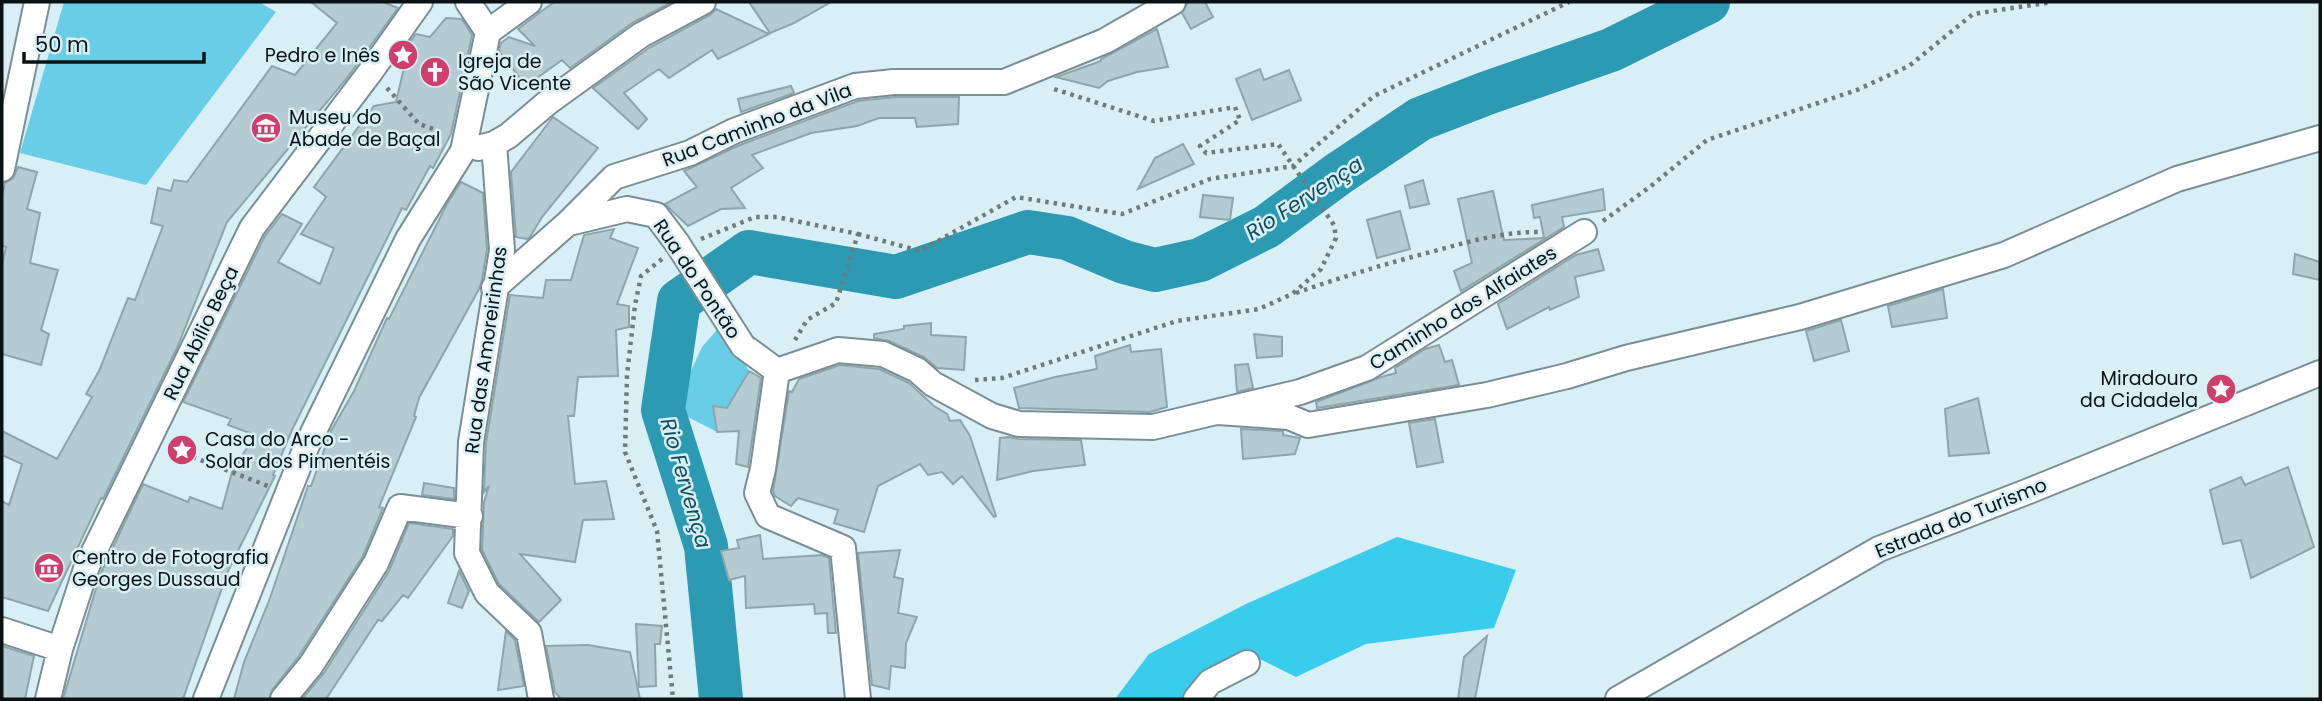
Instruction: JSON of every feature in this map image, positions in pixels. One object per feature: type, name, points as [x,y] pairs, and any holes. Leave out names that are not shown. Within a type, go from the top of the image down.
[{"type":"street","points":[[2,169],[37,2]]},
{"type":"street","name":"Rua Abílio Beça","points":[[48,699],[60,649],[87,566],[252,228],[420,2]]},
{"type":"street","points":[[468,2],[488,32]]},
{"type":"street","points":[[206,699],[307,445],[408,239],[464,146],[488,32],[529,2]]},
{"type":"street","points":[[464,146],[494,144],[508,136],[547,103],[641,35],[704,2]]},
{"type":"street","name":"Rua Caminho da Vila","points":[[494,288],[568,223],[614,177],[690,153],[734,131],[855,86],[894,82],[1004,82],[1105,41],[1173,2]]},
{"type":"street","points":[[1218,412],[1289,417],[1308,425],[1487,395],[1567,376],[1626,358],[1800,317],[2004,255],[2177,178],[2320,138]]},
{"type":"street","name":"Rua das Amoreirinhas","points":[[494,144],[502,239],[471,442],[467,553],[487,593],[529,634],[541,699]]},
{"type":"street","name":"Rua do Pontão","points":[[568,223],[627,208],[656,215],[680,247],[743,346],[777,370]]},
{"type":"street","name":"Caminho dos Alfaiates","points":[[777,370],[838,350],[883,354],[917,370],[933,384],[992,416],[1019,424],[1153,427],[1300,392],[1367,368],[1584,232]]},
{"type":"street","points":[[777,370],[757,493],[768,516],[843,548],[858,699]]},
{"type":"street","name":"Estrada do Turismo","points":[[1618,699],[1879,549],[2320,373]]},
{"type":"street","points":[[283,699],[311,666],[376,563],[400,507],[470,516]]},
{"type":"street","points":[[2,630],[60,649]]},
{"type":"street","points":[[1196,699],[1210,682],[1247,663]]},
{"type":"path","points":[[673,699],[657,531],[625,452],[626,375],[641,276],[680,247],[755,217],[777,217],[858,234],[920,251],[1016,197],[1122,214],[1210,179],[1294,167],[1374,96],[1569,2]]},
{"type":"path","points":[[974,380],[1002,377],[1177,321],[1259,309],[1292,294],[1366,268],[1513,232],[1584,232],[1614,214],[1707,140],[1857,90],[1909,66],[1973,14],[2052,2]]},
{"type":"path","points":[[371,71],[419,124],[464,146]]},
{"type":"path","points":[[1016,77],[1154,121],[1235,107],[1240,120],[1200,146],[1206,153],[1278,144],[1334,225],[1336,238],[1321,269],[1292,294]]},
{"type":"path","points":[[777,370],[807,320],[836,303],[858,234]]},
{"type":"path","points":[[148,440],[288,494]]},
{"type":"shaded area","points":[[64,2],[259,2],[276,12],[146,185],[20,153]]},
{"type":"shaded area","points":[[722,324],[749,371],[729,408],[713,407],[717,432],[684,415],[684,386],[702,347]]},
{"type":"shaded area","points":[[1397,537],[1516,570],[1494,628],[1366,644],[1296,677],[1248,653],[1186,699],[1115,699],[1149,654],[1246,604]]},
{"type":"building","points":[[311,2],[383,2],[398,8],[347,78],[227,222],[177,348],[103,499],[101,498],[48,611],[2,597],[2,501],[9,505],[22,464],[2,455],[2,431],[57,459],[92,397],[86,394],[99,371],[128,298],[135,300],[163,226],[151,223],[158,188],[171,191],[174,180],[187,182],[272,66],[295,75],[337,23]]},
{"type":"building","points":[[554,2],[672,2],[632,23],[570,68],[562,60],[526,86],[499,51],[501,43],[509,37],[535,46],[518,29]]},
{"type":"building","points":[[749,2],[831,2],[770,33]]},
{"type":"building","points":[[1188,2],[1205,2],[1213,17],[1191,29],[1182,13]]},
{"type":"building","points":[[716,9],[769,34],[718,59],[712,50],[669,78],[659,69],[624,93],[647,119],[638,129],[593,88],[649,48],[710,15]]},
{"type":"building","points":[[446,18],[462,19],[472,35],[451,134],[406,210],[402,208],[292,430],[273,475],[275,476],[228,571],[183,699],[63,699],[100,575],[143,484],[188,502],[190,497],[222,509],[232,472],[255,435],[228,425],[231,419],[183,402],[265,236],[282,214],[302,224],[278,262],[320,284],[334,248],[301,234],[326,197],[314,187],[374,106],[396,102],[410,42],[416,34],[430,37]]},
{"type":"building","points":[[1157,29],[1168,67],[1137,72],[1108,81],[1099,88],[1056,77],[1101,61]]},
{"type":"building","points":[[1260,69],[1264,80],[1289,70],[1301,100],[1252,120],[1236,79]]},
{"type":"building","points":[[791,86],[794,93],[741,112],[738,99]]},
{"type":"building","points":[[895,97],[959,97],[958,124],[917,127],[915,118],[879,118],[857,126],[811,133],[752,155],[763,168],[731,188],[745,208],[721,209],[688,226],[665,204],[697,187],[684,171],[740,145],[858,101]]},
{"type":"building","points":[[553,117],[598,148],[542,217],[530,237],[516,237],[511,172]]},
{"type":"building","points":[[1183,144],[1194,164],[1138,189],[1155,158]]},
{"type":"building","points":[[18,167],[37,172],[27,209],[40,213],[30,263],[58,270],[41,330],[49,334],[41,365],[2,354],[2,265],[6,247],[2,246],[2,196],[5,183],[13,178]]},
{"type":"building","points":[[1423,180],[1429,204],[1410,208],[1405,186]]},
{"type":"building","points":[[461,182],[483,193],[487,249],[482,280],[419,398],[414,416],[416,417],[379,507],[383,508],[363,556],[299,656],[272,690],[269,699],[234,699],[244,662],[269,601],[308,486],[311,486],[331,431],[354,391],[387,318],[389,319],[447,204]]},
{"type":"building","points":[[1603,189],[1605,210],[1562,217],[1564,227],[1461,291],[1454,271],[1472,263],[1458,199],[1493,191],[1504,240],[1544,238],[1540,217],[1534,218],[1532,205]]},
{"type":"building","points":[[1203,195],[1233,198],[1230,220],[1200,217]]},
{"type":"building","points":[[1400,211],[1410,249],[1377,258],[1367,220]]},
{"type":"building","points":[[614,229],[610,238],[638,248],[617,304],[629,306],[629,327],[616,330],[618,376],[578,377],[574,416],[568,416],[575,484],[606,481],[614,519],[583,520],[575,562],[520,554],[561,600],[539,622],[499,584],[482,550],[484,502],[489,486],[484,492],[486,443],[510,295],[543,298],[546,280],[571,280],[584,235]]},
{"type":"building","points":[[1598,249],[1604,270],[1575,277],[1579,297],[1550,310],[1549,307],[1507,329],[1498,304],[1576,255]]},
{"type":"building","points":[[2295,254],[2320,262],[2320,280],[2293,274]]},
{"type":"building","points":[[1943,289],[1947,318],[1892,327],[1888,306]]},
{"type":"building","points":[[1841,320],[1849,351],[1814,361],[1806,331]]},
{"type":"building","points":[[931,323],[931,335],[966,337],[964,370],[937,368],[924,357],[889,341],[874,338],[874,334],[904,329],[904,326]]},
{"type":"building","points":[[1254,334],[1282,337],[1282,356],[1257,358]]},
{"type":"building","points":[[1130,345],[1131,352],[1161,349],[1167,407],[1150,412],[1019,408],[1014,388],[1097,369],[1095,356]]},
{"type":"building","points":[[1439,345],[1445,362],[1452,360],[1459,385],[1317,408],[1316,402],[1396,373],[1395,368],[1425,349]]},
{"type":"building","points":[[1248,364],[1253,388],[1237,392],[1235,365]]},
{"type":"building","points":[[840,365],[879,369],[909,383],[947,414],[950,421],[960,420],[970,436],[996,516],[994,517],[962,476],[953,484],[942,472],[928,475],[920,464],[878,486],[864,532],[834,523],[838,510],[798,498],[791,506],[775,496],[773,491],[789,391],[792,392],[799,379]]},
{"type":"building","points":[[749,371],[761,378],[748,467],[736,464],[739,431],[717,432],[713,406],[727,408]]},
{"type":"building","points":[[1978,398],[1989,453],[1949,456],[1945,409]]},
{"type":"building","points":[[1435,419],[1443,462],[1417,467],[1409,423]]},
{"type":"building","points":[[1241,429],[1283,431],[1283,435],[1300,438],[1295,454],[1243,459]]},
{"type":"building","points":[[1000,438],[1081,440],[1085,465],[1033,471],[997,480]]},
{"type":"building","points":[[2288,467],[2314,547],[2251,578],[2241,540],[2223,544],[2210,490],[2241,477],[2245,485]]},
{"type":"building","points":[[424,483],[454,488],[454,499],[422,495]]},
{"type":"building","points":[[409,523],[453,529],[453,536],[408,598],[403,595],[382,621],[378,620],[326,699],[302,699],[324,673],[389,571]]},
{"type":"building","points":[[760,535],[763,559],[822,555],[829,558],[836,633],[828,633],[827,613],[815,614],[814,604],[746,608],[745,576],[729,580],[721,551],[739,548],[737,540]]},
{"type":"building","points":[[900,550],[894,577],[903,579],[898,613],[917,617],[906,643],[905,668],[891,666],[889,689],[872,685],[858,553]]},
{"type":"building","points":[[459,571],[469,591],[462,608],[448,603]]},
{"type":"building","points":[[636,624],[662,626],[660,644],[655,644],[656,686],[639,687]]},
{"type":"building","points":[[506,631],[515,640],[524,686],[498,690]]},
{"type":"building","points":[[1487,636],[1475,699],[1458,699],[1464,657]]},
{"type":"building","points":[[588,645],[630,652],[640,699],[561,699],[555,692],[546,646]]},
{"type":"building","points":[[2,646],[34,656],[25,699],[2,699]]},
{"type":"waterway","name":"Rio Fervença","points":[[721,699],[706,546],[663,410],[679,301],[749,252],[896,277],[1028,232],[1067,238],[1124,262],[1155,270],[1200,260],[1266,227],[1420,119],[1611,50],[1708,2]]},
{"type":"place","name":"Pedro e Inês","points":[[403,55]]},
{"type":"place","name":"Igreja de São Vicente","points":[[435,72]]},
{"type":"place","name":"Museu do Abade de Baçal","points":[[266,128]]},
{"type":"place","name":"Miradouro da Cidadela","points":[[2221,389]]},
{"type":"place","name":"Casa do Arco - Solar dos Pimentéis","points":[[182,450]]},
{"type":"place","name":"Centro de Fotografia Georges Dussaud","points":[[49,568]]}]
